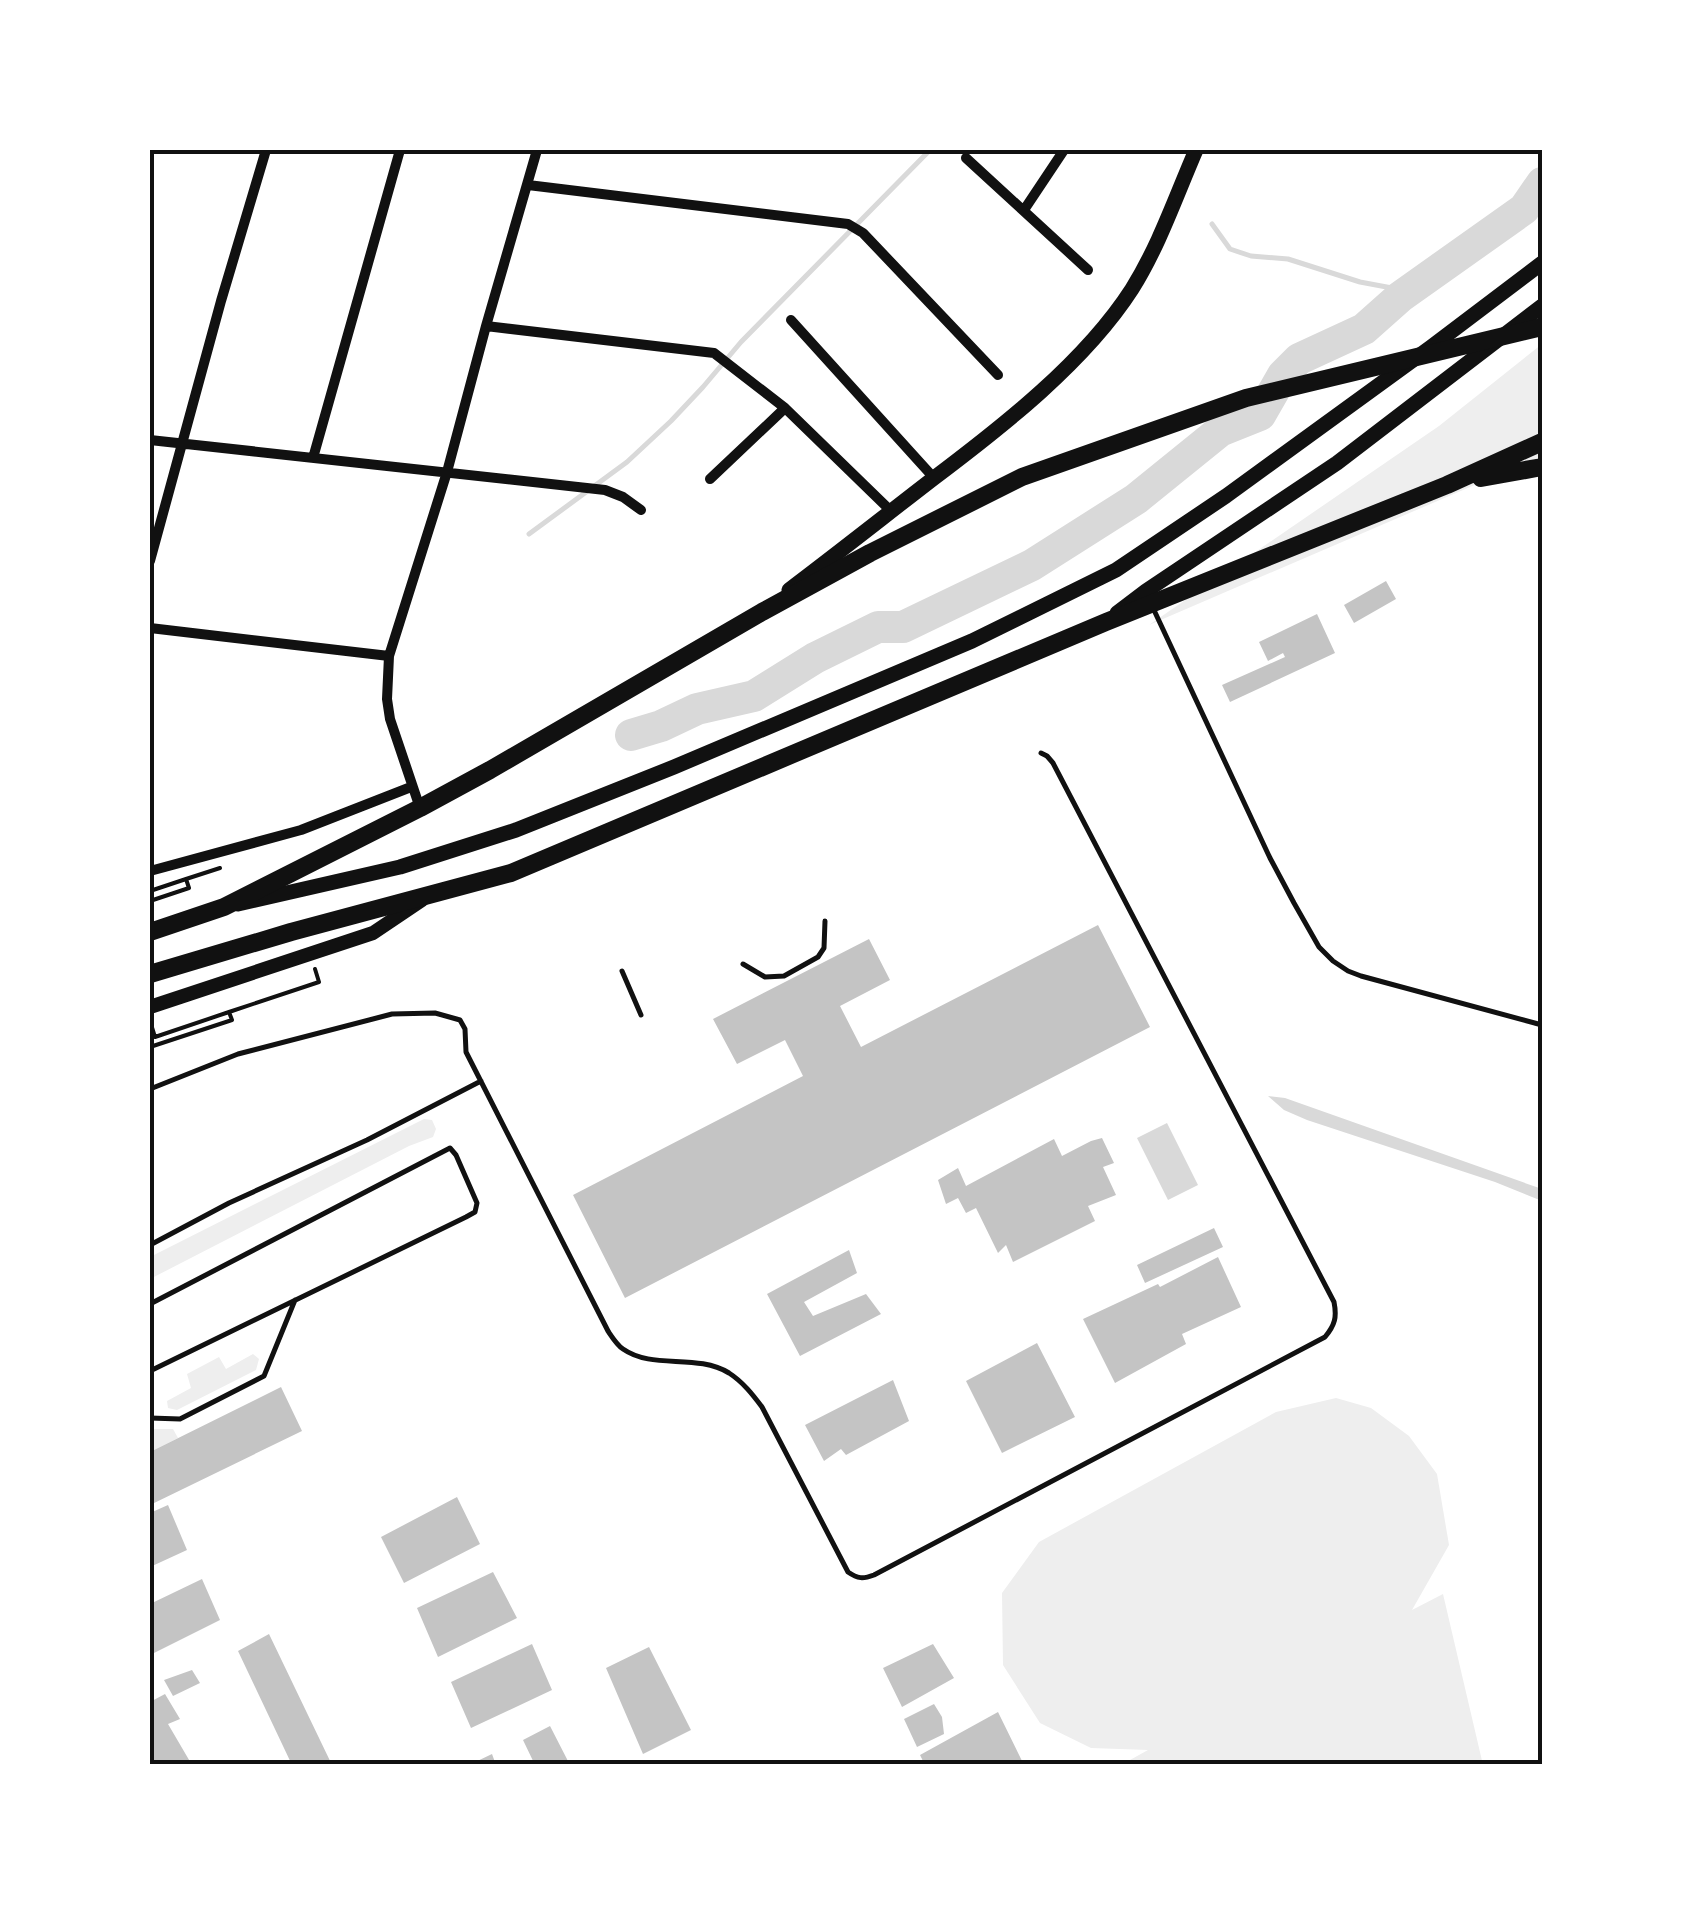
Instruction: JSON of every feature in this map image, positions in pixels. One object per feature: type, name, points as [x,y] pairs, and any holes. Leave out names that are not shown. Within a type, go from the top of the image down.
[{"type":"highway","points":[[150,932],[224,907],[420,808],[762,612],[1022,477],[1246,398],[1542,327]]},
{"type":"highway","points":[[150,974],[510,873],[1542,442]]},
{"type":"highway","points":[[1446,485],[1542,467]]},
{"type":"main road","points":[[762,612],[1023,407],[1107,322],[1153,250],[1196,150]]},
{"type":"main road","points":[[224,907],[400,868],[516,830],[972,641],[1116,570],[1431,347],[1542,263]]},
{"type":"main road","points":[[1106,622],[1337,462],[1542,306]]},
{"type":"main road","points":[[150,1007],[372,933],[428,896]]},
{"type":"street","points":[[150,561],[266,150]]},
{"type":"street","points":[[313,458],[400,150]]},
{"type":"street","points":[[420,808],[390,720],[390,656],[538,150]]},
{"type":"street","points":[[1024,210],[1064,150]]},
{"type":"street","points":[[966,158],[1088,270]]},
{"type":"street","points":[[528,184],[848,224],[863,234],[998,375]]},
{"type":"street","points":[[791,320],[934,478]]},
{"type":"street","points":[[486,326],[714,353],[786,408],[891,511]]},
{"type":"street","points":[[710,479],[786,408]]},
{"type":"street","points":[[150,440],[606,490],[641,510]]},
{"type":"street","points":[[150,628],[390,656]]},
{"type":"street","points":[[150,871],[301,830],[411,787]]},
{"type":"lane","points":[[1152,605],[1270,858],[1320,947],[1333,961],[1361,976],[1542,1024]]},
{"type":"lane","points":[[150,1089],[238,1054],[392,1014],[435,1013],[463,1024],[466,1052],[608,1331],[622,1348],[637,1355],[654,1360],[691,1360],[728,1372],[746,1387],[762,1407],[848,1572],[856,1578],[874,1576],[1324,1337],[1333,1328],[1336,1315],[1334,1302],[1054,763],[1040,753]]},
{"type":"lane","points":[[743,964],[771,978],[784,976],[818,957],[824,948],[825,921]]},
{"type":"lane","points":[[622,971],[641,1016]]},
{"type":"lane","points":[[150,1245],[480,1081]]},
{"type":"lane","points":[[150,1304],[450,1148],[476,1203],[475,1212],[150,1371]]},
{"type":"lane","points":[[150,1418],[180,1419],[264,1376],[296,1300]]},
{"type":"path","points":[[150,891],[186,879],[189,888],[150,901]]},
{"type":"path","points":[[150,1020],[155,1036],[319,982]]},
{"type":"path","points":[[150,1048],[232,1020],[229,1012]]},
{"type":"shaded area","points":[[1542,344],[1542,456],[1149,625],[1439,426]]},
{"type":"shaded area","points":[[1268,1096],[1285,1098],[1542,1189],[1542,1201],[1307,1120],[1284,1110]]},
{"type":"shaded area","points":[[424,1119],[432,1120],[436,1129],[433,1137],[150,1279],[150,1257]]},
{"type":"shaded area","points":[[1167,1123],[1198,1185],[1168,1200],[1137,1138]]},
{"type":"shaded area","points":[[253,1354],[259,1359],[256,1370],[177,1410],[168,1408],[167,1401],[191,1388],[187,1374],[219,1357],[226,1369]]},
{"type":"shaded area","points":[[1336,1398],[1371,1408],[1409,1436],[1437,1474],[1449,1545],[1412,1610],[1443,1594],[1483,1765],[1121,1765],[1148,1750],[1091,1748],[1040,1723],[1003,1665],[1002,1593],[1039,1542],[1276,1412]]},
{"type":"shaded area","points":[[150,1429],[173,1429],[178,1438],[150,1452]]},
{"type":"building","points":[[1386,581],[1396,599],[1354,623],[1344,605]]},
{"type":"building","points":[[1317,614],[1335,653],[1230,702],[1222,685],[1285,657],[1283,653],[1268,661],[1259,642]]},
{"type":"building","points":[[1098,925],[1150,1027],[625,1298],[573,1195],[803,1076],[785,1040],[737,1064],[713,1019],[869,939],[890,980],[840,1006],[861,1047]]},
{"type":"building","points":[[1102,1138],[1114,1163],[1103,1167],[1116,1195],[1088,1206],[1095,1221],[1013,1262],[1006,1245],[998,1253],[976,1208],[966,1213],[958,1198],[946,1204],[938,1180],[958,1168],[966,1186],[1054,1139],[1062,1156]]},
{"type":"building","points":[[1214,1228],[1223,1247],[1145,1283],[1137,1265]]},
{"type":"building","points":[[849,1250],[857,1273],[804,1302],[813,1316],[866,1294],[881,1314],[800,1356],[767,1294]]},
{"type":"building","points":[[1218,1257],[1241,1307],[1182,1334],[1186,1344],[1115,1383],[1083,1319],[1158,1284],[1160,1287]]},
{"type":"building","points":[[1037,1343],[1075,1417],[1002,1453],[966,1381]]},
{"type":"building","points":[[893,1380],[909,1421],[846,1455],[841,1449],[824,1461],[805,1425]]},
{"type":"building","points":[[281,1387],[302,1431],[150,1505],[150,1452]]},
{"type":"building","points":[[457,1497],[480,1544],[404,1583],[381,1537]]},
{"type":"building","points":[[168,1505],[187,1550],[150,1567],[150,1513]]},
{"type":"building","points":[[493,1572],[517,1618],[438,1657],[417,1608]]},
{"type":"building","points":[[202,1579],[220,1620],[150,1655],[150,1604]]},
{"type":"building","points":[[269,1634],[332,1765],[292,1765],[238,1651]]},
{"type":"building","points":[[532,1644],[552,1690],[471,1728],[451,1682]]},
{"type":"building","points":[[933,1644],[954,1678],[902,1707],[883,1668]]},
{"type":"building","points":[[649,1647],[691,1730],[643,1754],[606,1668]]},
{"type":"building","points":[[192,1670],[200,1683],[173,1696],[164,1680]]},
{"type":"building","points":[[165,1694],[180,1719],[168,1724],[192,1765],[154,1765],[150,1757],[150,1702]]},
{"type":"building","points":[[934,1704],[942,1717],[944,1734],[917,1747],[904,1719]]},
{"type":"building","points":[[998,1712],[1024,1765],[925,1765],[920,1755]]},
{"type":"building","points":[[550,1726],[570,1765],[535,1765],[523,1740]]},
{"type":"building","points":[[492,1754],[496,1765],[469,1765]]},
{"type":"waterway","points":[[529,534],[627,462],[671,421],[741,342],[930,150]]},
{"type":"waterway","points":[[631,735],[697,709],[754,696],[815,658],[878,627],[903,627],[1032,565],[1136,499],[1220,431],[1260,415],[1283,375],[1299,359],[1364,329],[1400,297],[1524,209],[1542,183]]},
{"type":"waterway","points":[[1212,224],[1230,249],[1251,256],[1288,259],[1360,282],[1408,291]]}]
